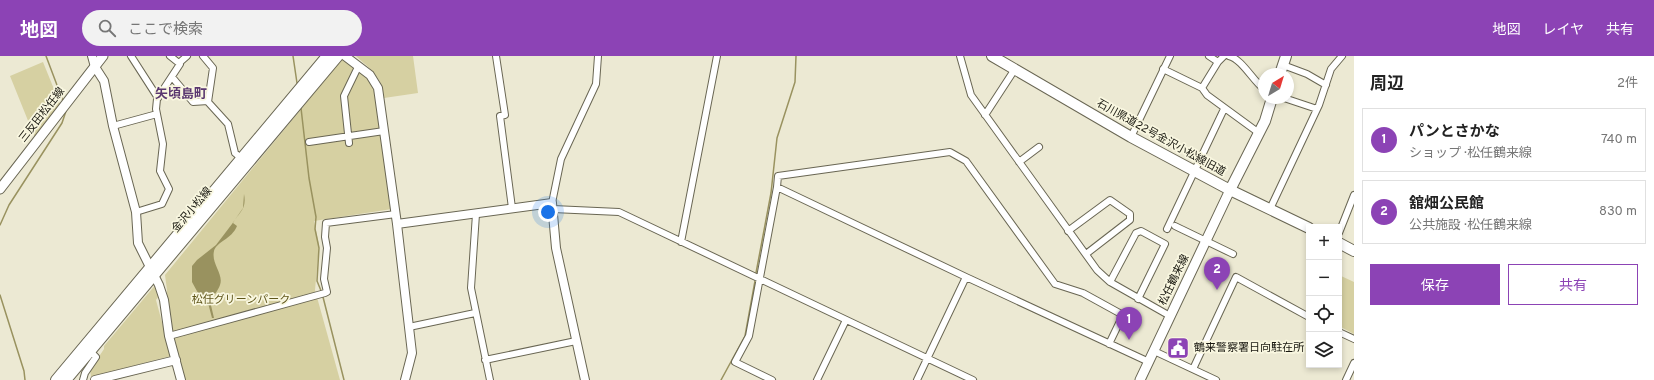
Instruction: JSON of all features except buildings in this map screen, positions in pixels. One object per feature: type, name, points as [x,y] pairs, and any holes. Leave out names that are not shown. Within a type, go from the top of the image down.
[{"type":"main road","name":"三反田松任線","points":[[0,189],[103,56]]},
{"type":"main road","name":"金沢小松線","points":[[66,380],[242,158],[327,56]]},
{"type":"main road","name":"金沢小松線","points":[[56,380],[338,56]]},
{"type":"main road","name":"石川県道22号金沢小松線旧道","points":[[992,56],[1132,137],[1230,190],[1259,133],[1270,104]]},
{"type":"main road","points":[[1230,190],[1306,227]]},
{"type":"main road","name":"松任鶴来線","points":[[1140,380],[1230,190]]},
{"type":"main road","points":[[1342,245],[1354,251]]},
{"type":"street","points":[[92,56],[95,67],[104,81],[113,126],[136,212],[138,243],[164,300],[169,336],[181,380]]},
{"type":"street","points":[[131,56],[158,98]]},
{"type":"street","points":[[170,56],[179,63]]},
{"type":"street","points":[[136,212],[162,204],[169,189],[160,171],[163,144],[156,109],[158,98],[172,77],[179,63],[187,56]]},
{"type":"street","points":[[203,56],[213,68],[208,101],[228,124],[236,153],[242,158]]},
{"type":"street","points":[[345,56],[370,75],[378,88],[396,214],[412,353],[405,380]]},
{"type":"street","points":[[496,56],[505,115],[500,116],[512,208]]},
{"type":"street","points":[[585,380],[556,248],[553,206],[562,159],[596,84],[598,56]]},
{"type":"street","points":[[681,242],[717,56]]},
{"type":"street","points":[[960,56],[971,95],[1097,270],[1110,282],[1170,316]]},
{"type":"street","points":[[1132,137],[1170,56]]},
{"type":"street","points":[[1209,56],[1218,62]]},
{"type":"street","points":[[1202,88],[1218,62],[1224,56]]},
{"type":"street","points":[[1229,56],[1237,60],[1258,84]]},
{"type":"street","points":[[1270,209],[1317,109],[1331,69],[1342,56]]},
{"type":"street","points":[[1283,65],[1307,74],[1326,84]]},
{"type":"street","points":[[349,140],[344,96],[358,67]]},
{"type":"street","points":[[985,115],[1015,69]]},
{"type":"street","points":[[1163,69],[1202,88],[1207,95],[1224,109],[1259,133]]},
{"type":"street","points":[[172,77],[193,102],[208,101]]},
{"type":"street","points":[[1294,101],[1317,109]]},
{"type":"street","points":[[1167,228],[1224,109]]},
{"type":"street","points":[[113,126],[157,114]]},
{"type":"street","points":[[309,142],[349,140],[384,131]]},
{"type":"street","points":[[1019,162],[1039,147]]},
{"type":"street","points":[[772,380],[735,362],[749,336],[778,176],[950,152],[966,161],[1055,284],[1083,293],[1123,315],[1109,344]]},
{"type":"street","points":[[777,187],[966,278],[1149,362]]},
{"type":"street","points":[[1342,225],[1354,195]]},
{"type":"street","points":[[1068,231],[1110,200],[1130,214],[1130,220],[1086,254]]},
{"type":"street","points":[[397,224],[512,208],[553,206],[619,212],[973,380]]},
{"type":"street","points":[[169,336],[324,294],[327,292],[324,279],[327,248],[325,237],[326,223],[396,214]]},
{"type":"street","points":[[476,214],[471,288],[490,380]]},
{"type":"street","points":[[1175,226],[1233,254]]},
{"type":"street","points":[[1110,282],[1136,232],[1141,231],[1165,244],[1138,299]]},
{"type":"street","points":[[1193,369],[1236,277],[1306,315]]},
{"type":"street","points":[[917,380],[966,278]]},
{"type":"street","points":[[409,327],[475,313]]},
{"type":"street","points":[[817,380],[846,320]]},
{"type":"street","points":[[1342,333],[1354,339]]},
{"type":"street","points":[[485,360],[576,340]]},
{"type":"street","points":[[83,380],[85,373],[96,356],[90,351]]},
{"type":"street","points":[[1154,351],[1216,380]]},
{"type":"street","points":[[94,380],[176,360]]},
{"type":"street","points":[[1346,380],[1354,363]]},
{"type":"green space","points":[[356,56],[413,56],[418,93],[384,98],[381,84],[375,74]]},
{"type":"green space","name":"松任グリーンパーク","points":[[343,58],[369,79],[376,95],[392,209],[314,221],[319,245],[315,290],[340,380],[185,380],[166,305],[167,290],[165,275]]},
{"type":"green space","points":[[43,62],[60,104],[35,138],[10,76]]},
{"type":"green space","points":[[1342,276],[1354,282],[1354,334],[1342,328]]},
{"type":"green space","name":"松任グリーンパーク","points":[[157,283],[159,296],[156,300],[171,356],[91,377],[90,370],[104,349],[104,346]]},
{"type":"shaded area","points":[[242,209],[233,223],[237,226],[235,230],[215,248],[214,251],[214,260],[221,281],[218,289],[210,301],[214,318],[212,318],[208,303],[198,293],[192,282],[192,266],[197,260],[216,245]]},
{"type":"waterway","points":[[46,56],[63,101]]},
{"type":"waterway","points":[[293,56],[297,83]]},
{"type":"waterway","points":[[756,273],[771,193],[777,138],[795,82],[796,56]]},
{"type":"waterway","points":[[301,108],[309,178],[316,217],[315,229],[319,248],[317,281],[322,293]]},
{"type":"waterway","points":[[0,225],[9,205],[62,123],[66,111]]},
{"type":"waterway","points":[[721,380],[745,336],[755,281]]},
{"type":"waterway","points":[[0,295],[24,371],[25,380]]},
{"type":"waterway","points":[[323,297],[344,380]]},
{"type":"place","name":"舘畑公民館","points":[[1217,290]]},
{"type":"place","name":"パンとさかな","points":[[1129,340]]},
{"type":"place","name":"鶴来警察署日向駐在所","points":[[1178,348]]},
{"type":"district","name":"矢頃島町","points":[[181,95]]}]
